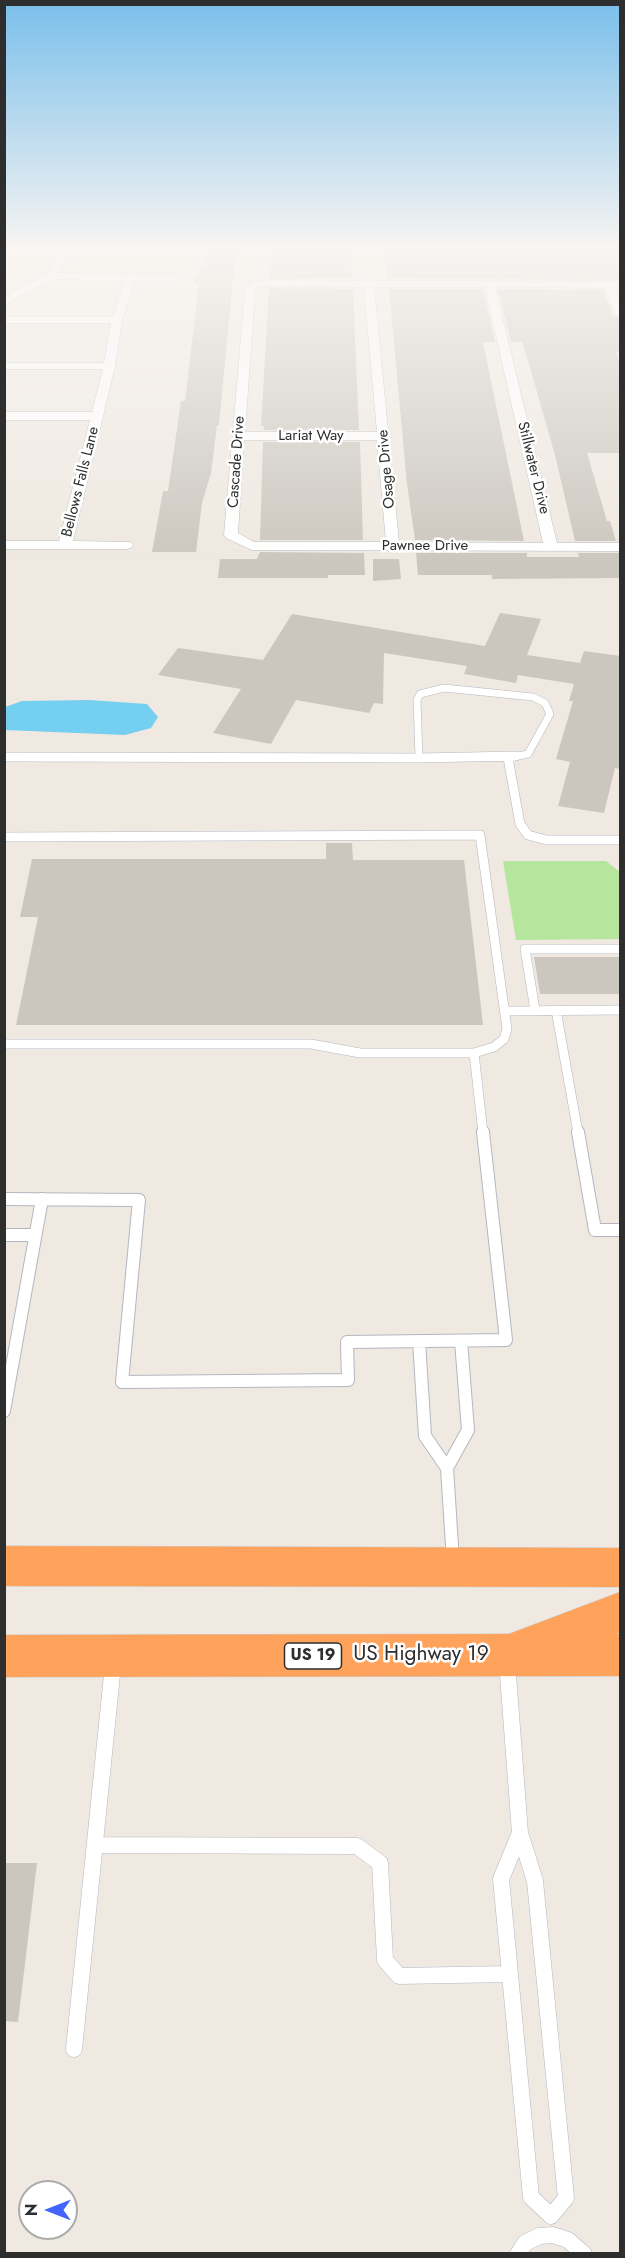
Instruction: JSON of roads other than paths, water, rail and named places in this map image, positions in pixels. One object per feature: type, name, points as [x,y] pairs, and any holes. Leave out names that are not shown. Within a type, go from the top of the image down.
[{"type":"highway","points":[[4,1566],[621,1568]]},
{"type":"highway","points":[[507,1654],[621,1612]]},
{"type":"highway","name":"US Highway 19","points":[[4,1656],[621,1655]]},
{"type":"street","name":"Bellows Falls Lane","points":[[65,545],[111,353]]},
{"type":"street","name":"Cascade Drive","points":[[231,535],[245,353]]},
{"type":"street","name":"Osage Drive","points":[[376,353],[393,546]]},
{"type":"street","name":"Stillwater Drive","points":[[505,353],[551,547]]},
{"type":"street","points":[[4,366],[109,366]]},
{"type":"street","points":[[4,416],[97,416]]},
{"type":"street","name":"Lariat Way","points":[[238,436],[384,436]]},
{"type":"street","name":"Pawnee Drive","points":[[231,535],[252,546],[621,547]]},
{"type":"street","points":[[4,545],[126,545]]},
{"type":"lane","points":[[4,757],[419,758],[508,758],[528,754],[550,714],[545,703],[533,697],[452,688],[420,694],[417,700],[419,758]]},
{"type":"lane","points":[[508,758],[520,824],[528,835],[546,840],[621,840]]},
{"type":"lane","points":[[4,837],[480,835],[507,1029],[504,1039],[494,1047],[474,1053],[360,1053],[311,1044],[4,1044]]},
{"type":"lane","points":[[535,1010],[525,949],[621,949]]},
{"type":"lane","points":[[556,1010],[595,1230],[621,1230]]},
{"type":"lane","points":[[504,1011],[621,1010]]},
{"type":"lane","points":[[4,1198],[139,1200],[122,1382],[348,1380],[347,1342],[507,1340],[474,1053]]},
{"type":"lane","points":[[5,1405],[42,1199]]},
{"type":"lane","points":[[4,1235],[35,1235]]},
{"type":"lane","points":[[419,1341],[425,1436],[447,1468],[453,1567]]},
{"type":"lane","points":[[447,1468],[468,1430],[460,1341]]},
{"type":"lane","points":[[507,1654],[520,1833],[535,1881],[567,2198],[551,2216]]},
{"type":"lane","points":[[74,2049],[114,1656]]},
{"type":"lane","points":[[520,1833],[501,1879],[531,2197],[551,2216],[553,2235]]},
{"type":"lane","points":[[95,1845],[357,1846],[380,1863],[385,1960],[399,1976],[510,1974]]},
{"type":"lane","points":[[518,2253],[525,2243],[539,2236],[553,2235],[568,2240],[584,2253]]},
{"type":"water","points":[[89,700],[147,704],[158,717],[151,728],[125,735],[5,730],[5,707],[22,701]]}]
